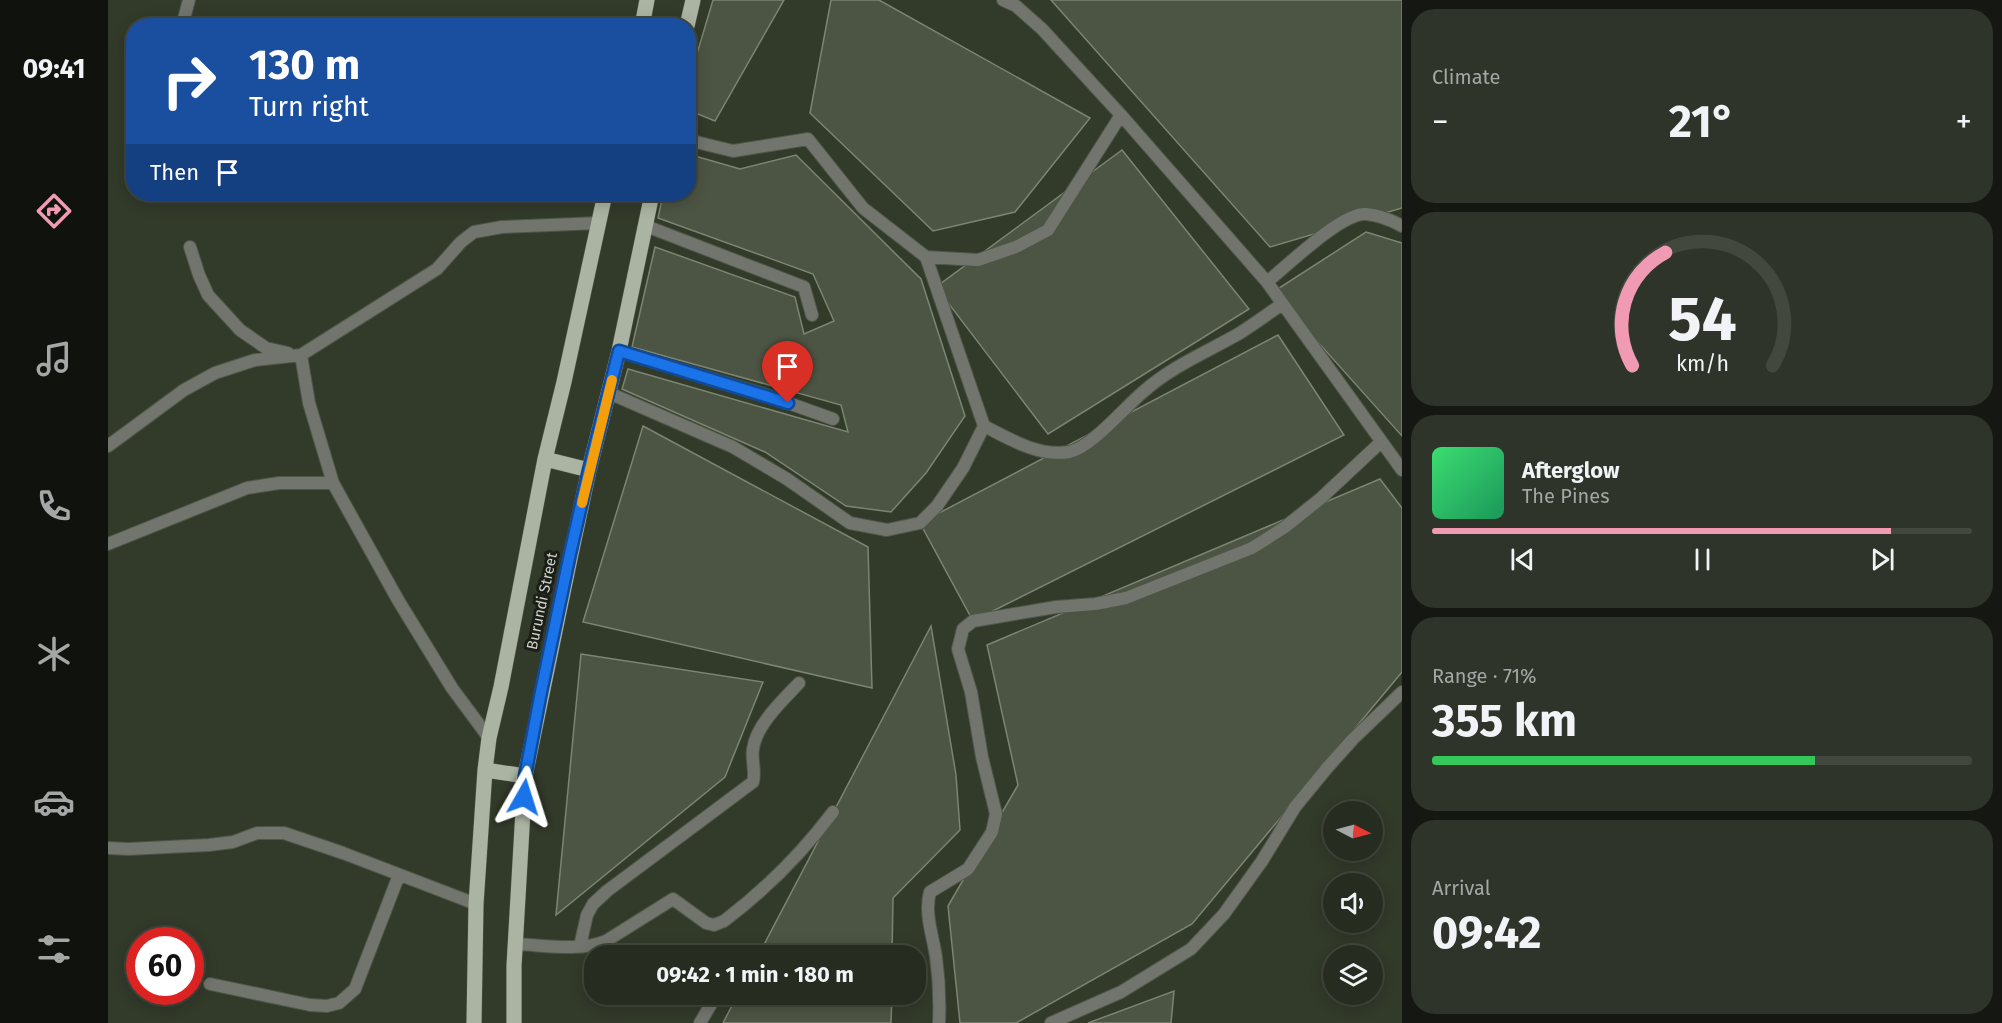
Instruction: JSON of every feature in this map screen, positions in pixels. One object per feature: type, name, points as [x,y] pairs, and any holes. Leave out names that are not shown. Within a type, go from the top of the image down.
[{"type":"main road","points":[[644,18],[647,0]]},
{"type":"main road","points":[[689,18],[693,0]]},
{"type":"main road","name":"Burundi Street","points":[[474,1023],[476,904],[489,738],[545,459],[603,201]]},
{"type":"main road","name":"Burundi Street","points":[[514,1023],[513,966],[525,776],[589,470],[619,351],[651,201]]},
{"type":"main road","points":[[545,459],[589,470]]},
{"type":"main road","points":[[485,770],[525,776]]},
{"type":"street","points":[[184,18],[189,0]]},
{"type":"street","points":[[1003,0],[1016,6],[1042,29],[1121,115],[1267,282],[1402,470]]},
{"type":"street","points":[[926,257],[978,260],[1016,247],[1048,230],[1121,115]]},
{"type":"street","points":[[609,393],[733,447],[787,479],[850,523],[887,530],[920,523],[936,506],[963,468],[984,426],[926,257],[863,208],[808,139],[733,151],[696,142]]},
{"type":"street","points":[[1267,282],[1353,215],[1366,214],[1388,219],[1402,226]]},
{"type":"street","points":[[108,446],[183,390],[215,373],[255,360],[301,355],[437,270],[461,242],[474,232],[502,227],[598,223]]},
{"type":"street","points":[[646,226],[804,287],[812,315]]},
{"type":"street","points":[[190,247],[208,295],[240,330],[266,348],[301,355]]},
{"type":"street","points":[[984,426],[1028,447],[1047,453],[1071,452],[1097,436],[1143,391],[1174,368],[1241,332],[1282,304]]},
{"type":"street","points":[[619,351],[766,395],[833,419]]},
{"type":"street","points":[[301,355],[309,403],[333,483],[398,600],[452,688],[489,738]]},
{"type":"street","points":[[939,1023],[940,1004],[936,959],[927,902],[930,892],[968,869],[986,844],[992,832],[996,814],[982,757],[971,692],[958,649],[963,629],[973,621],[1126,598],[1252,548],[1286,527],[1320,499],[1381,442]]},
{"type":"street","points":[[108,544],[247,488],[279,483],[333,483]]},
{"type":"street","points":[[580,946],[593,904],[607,891],[753,782],[752,757],[756,737],[775,708],[799,682]]},
{"type":"street","points":[[1051,1023],[1121,992],[1191,949],[1224,914],[1262,861],[1295,807],[1327,768],[1353,739],[1402,692]]},
{"type":"street","points":[[516,944],[597,945],[673,899],[706,923],[714,925],[724,921],[779,873],[833,812]]},
{"type":"street","points":[[108,848],[128,849],[233,842],[257,832],[284,833],[476,904]]},
{"type":"street","points":[[210,984],[310,1005],[339,1004],[355,989],[399,875]]},
{"type":"street","points":[[700,1023],[711,1005]]},
{"type":"building","points":[[713,0],[784,0],[715,121],[696,113],[696,57]]},
{"type":"building","points":[[831,0],[879,0],[1090,118],[1015,212],[933,231],[810,113]]},
{"type":"building","points":[[1051,0],[1402,0],[1402,208],[1270,247]]},
{"type":"building","points":[[1122,150],[1249,309],[1048,434],[936,287]]},
{"type":"building","points":[[796,155],[921,279],[965,416],[926,473],[891,512],[846,506],[765,452],[622,389],[628,369],[848,432],[841,405],[632,347],[655,247],[795,297],[804,334],[834,321],[813,274],[658,218],[662,201],[696,201],[696,156],[740,169]]},
{"type":"building","points":[[1366,232],[1402,243],[1402,436],[1273,292]]},
{"type":"building","points":[[1278,335],[1344,435],[973,621],[920,523]]},
{"type":"building","points":[[643,426],[868,547],[872,688],[583,622]]},
{"type":"building","points":[[1380,479],[1402,508],[1402,672],[1192,924],[1016,1023],[960,1023],[948,906],[1018,785],[987,645]]},
{"type":"building","points":[[931,626],[956,775],[960,830],[893,898],[892,945],[764,945]]},
{"type":"building","points":[[581,654],[763,682],[725,777],[556,915]]},
{"type":"building","points":[[1174,991],[1171,1023],[1088,1023]]},
{"type":"building","points":[[732,1005],[892,1005],[891,1023],[723,1023]]},
{"type":"slow traffic","points":[[582,503],[612,380]]},
{"type":"route","points":[[524,797],[525,776],[570,554],[619,351],[788,403]]}]
